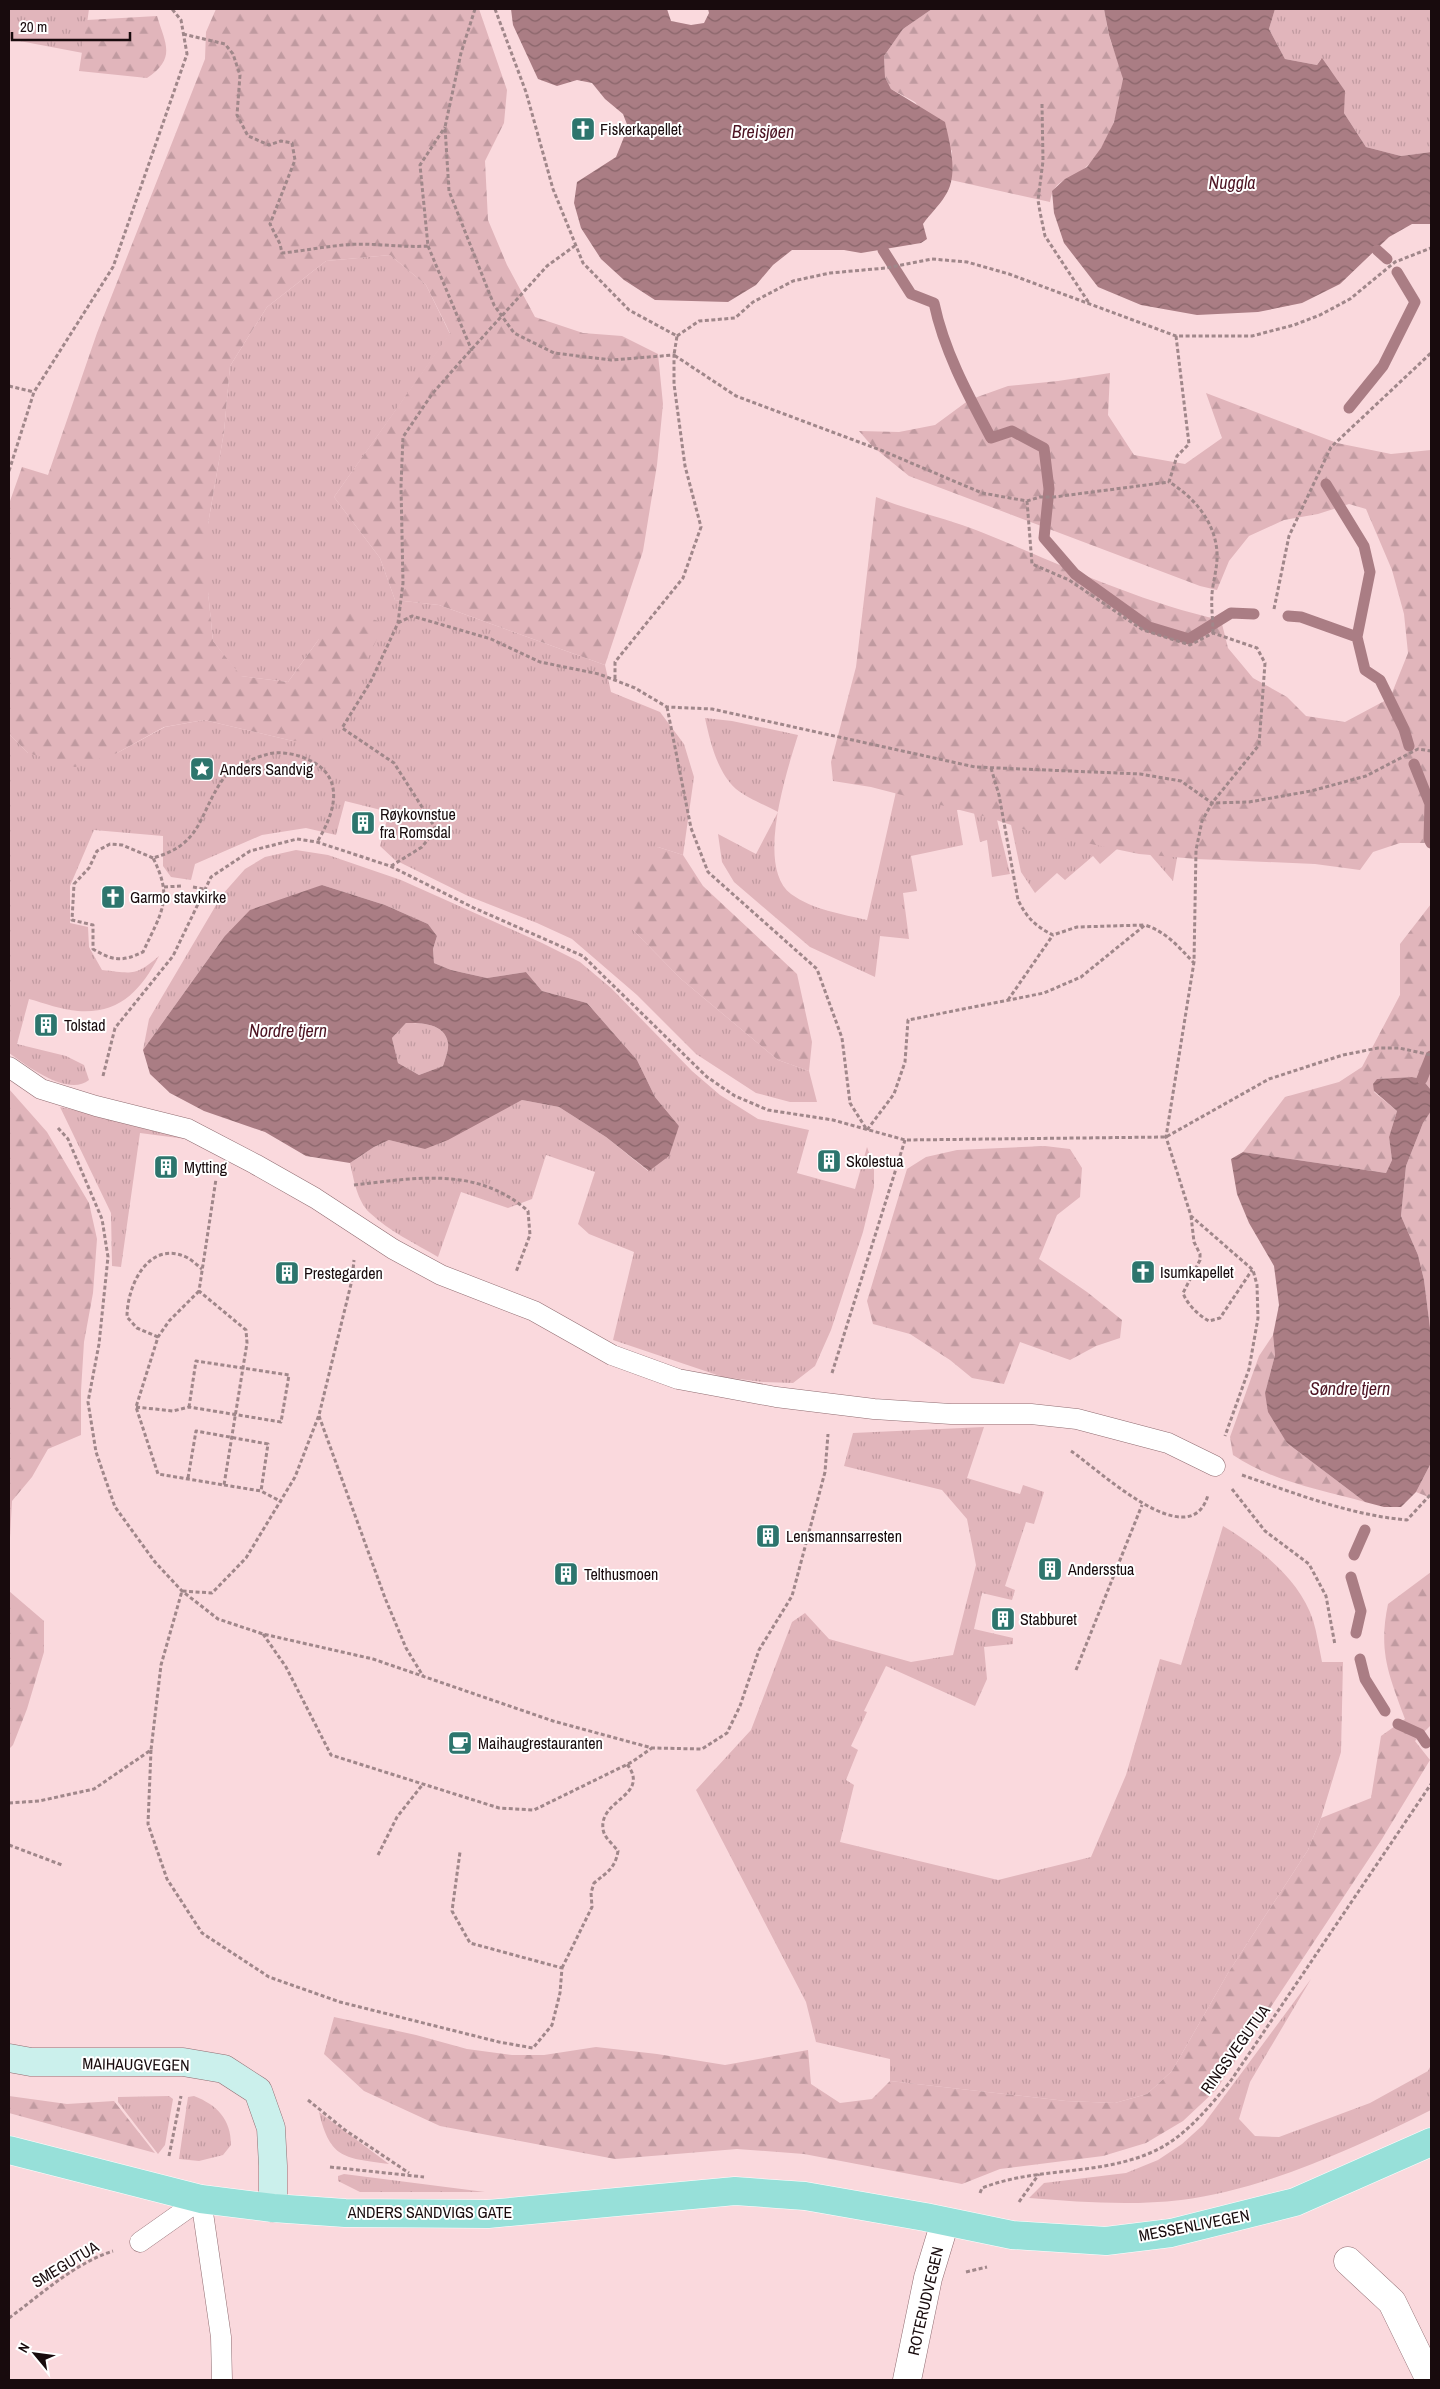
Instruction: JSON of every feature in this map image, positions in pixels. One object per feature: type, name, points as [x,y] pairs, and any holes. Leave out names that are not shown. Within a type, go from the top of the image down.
[{"type":"main road","name":"MESSENLIVEGEN","points":[[944,2222],[1012,2235],[1064,2240],[1106,2241],[1171,2233],[1295,2202],[1431,2142]]},
{"type":"main road","name":"ANDERS SANDVIGS GATE","points":[[9,2150],[200,2199],[273,2208],[345,2213],[488,2214],[735,2192],[805,2196],[944,2222]]},
{"type":"street","name":"MAIHAUGVEGEN","points":[[9,2058],[31,2062],[183,2062],[224,2069],[258,2091],[271,2128],[274,2166],[273,2208]]},
{"type":"street","name":"ROTERUDVEGEN","points":[[907,2380],[928,2278],[944,2222]]},
{"type":"street","points":[[1348,2261],[1392,2302],[1430,2380]]},
{"type":"lane","points":[[9,1067],[41,1089],[96,1106],[188,1129],[315,1198],[358,1227],[441,1275],[534,1311],[612,1355],[678,1379],[776,1397],[827,1404],[908,1412],[1031,1414],[1077,1419],[1168,1443],[1215,1466]]},
{"type":"lane","points":[[140,2242],[200,2199],[221,2337],[222,2380]]},
{"type":"path","points":[[9,471],[34,392],[113,267],[187,54],[181,20],[172,9]]},
{"type":"path","points":[[475,9],[461,53],[445,127],[449,191],[494,305],[514,333],[554,353],[611,360],[674,355],[736,396],[883,451],[982,493],[1027,502],[1040,497],[1054,497],[1169,482],[1182,489],[1193,500],[1204,516],[1218,553],[1211,596],[1213,633]]},
{"type":"path","points":[[495,9],[526,92],[553,189],[583,263],[629,310],[677,336]]},
{"type":"path","points":[[183,34],[225,44],[233,54],[240,75],[237,115],[248,136],[269,145],[281,142],[292,143],[295,160],[270,224],[280,244],[282,253],[343,245],[386,244],[411,247],[428,246]]},
{"type":"path","points":[[1042,104],[1043,161],[1038,200],[1045,236],[1089,304]]},
{"type":"path","points":[[445,127],[420,165],[428,246],[472,351]]},
{"type":"path","points":[[390,866],[422,846],[436,829],[394,763],[342,728],[371,681],[398,623],[403,583],[401,486],[404,437],[432,394],[547,266],[576,245]]},
{"type":"path","points":[[615,680],[615,662],[683,578],[701,527],[685,466],[674,384],[674,355],[677,336],[699,321],[735,318],[754,302],[793,281],[830,273],[886,268],[932,259],[967,262],[1009,274],[1176,336],[1252,336],[1294,325],[1350,299],[1395,262],[1431,248]]},
{"type":"path","points":[[1169,482],[1176,456],[1189,444],[1176,336]]},
{"type":"path","points":[[1274,609],[1289,536],[1332,447],[1431,354]]},
{"type":"path","points":[[9,386],[34,392]]},
{"type":"path","points":[[1027,502],[1032,564],[1069,580],[1142,630],[1190,645],[1213,633],[1257,648],[1266,663],[1259,745],[1212,803],[1202,822],[1196,850],[1194,962],[1166,1137],[1191,1216],[1194,1242],[1200,1254],[1200,1260],[1183,1293],[1185,1300],[1202,1317],[1209,1321],[1220,1318],[1253,1270]]},
{"type":"path","points":[[398,623],[412,616],[491,639],[540,662],[599,674],[615,680],[635,688],[667,707],[712,709],[918,756],[991,768],[1140,774],[1181,781],[1212,803],[1257,801],[1319,789],[1366,776],[1418,749],[1431,751]]},
{"type":"path","points":[[667,707],[691,828],[708,872],[817,969],[842,1038],[850,1102],[867,1130]]},
{"type":"path","points":[[152,858],[168,853],[183,845],[199,826],[224,778],[239,766],[268,754],[288,753],[310,760],[326,772],[333,789],[333,806],[329,822],[317,842]]},
{"type":"path","points":[[991,768],[999,795],[1018,900],[1026,916],[1036,927],[1053,935]]},
{"type":"path","points":[[96,1106],[115,1028],[173,956],[211,877],[250,851],[297,839],[317,842],[390,866],[474,908],[583,956],[707,1077],[735,1096],[768,1110],[833,1120],[905,1140],[1166,1137],[1269,1078],[1343,1055],[1378,1048],[1399,1048],[1431,1055]]},
{"type":"path","points":[[110,844],[122,845],[152,858],[162,875],[166,899],[143,952],[128,959],[108,958],[93,948],[93,925],[72,920],[74,884],[89,868],[97,851],[110,844]]},
{"type":"path","points":[[164,887],[181,886]]},
{"type":"path","points":[[193,887],[204,889]]},
{"type":"path","points":[[867,1130],[894,1094],[905,1062],[908,1020],[1044,992],[1081,977],[1145,925]]},
{"type":"path","points":[[1007,1001],[1053,935],[1077,927],[1145,925],[1158,929],[1170,938],[1194,962]]},
{"type":"path","points":[[41,1089],[46,1112],[68,1140],[102,1219],[108,1257],[98,1344],[88,1402],[96,1452],[115,1507],[155,1562],[182,1592],[218,1619],[263,1634],[373,1659],[553,1721],[652,1748],[702,1749],[728,1734],[740,1706],[759,1650],[792,1596],[825,1472],[828,1440],[827,1404],[833,1370],[905,1140]]},
{"type":"path","points":[[221,1146],[199,1291],[158,1337],[136,1407],[158,1474],[260,1491],[282,1502]]},
{"type":"path","points":[[315,1198],[350,1186],[438,1177],[479,1183],[512,1197],[528,1212],[530,1235],[506,1299]]},
{"type":"path","points":[[1065,1448],[1142,1505],[1187,1517],[1197,1515],[1205,1504],[1229,1421],[1249,1369],[1258,1318],[1257,1285],[1253,1270],[1191,1216]]},
{"type":"path","points":[[182,1592],[212,1592],[246,1558],[282,1502],[295,1477],[318,1415],[352,1280],[358,1227]]},
{"type":"path","points":[[158,1337],[137,1328],[127,1317],[127,1302],[132,1286],[142,1268],[154,1258],[171,1254],[187,1258],[202,1270]]},
{"type":"path","points":[[199,1291],[246,1330],[247,1343],[244,1368],[224,1485]]},
{"type":"path","points":[[136,1407],[173,1411],[189,1407],[281,1422],[289,1375],[196,1361],[189,1407]]},
{"type":"path","points":[[318,1415],[385,1598],[406,1648],[424,1677]]},
{"type":"path","points":[[188,1478],[196,1431],[232,1437],[268,1444],[260,1491]]},
{"type":"path","points":[[1215,1466],[1327,1505],[1380,1518],[1407,1520],[1431,1494]]},
{"type":"path","points":[[1215,1466],[1243,1505],[1266,1531],[1309,1564],[1326,1596],[1335,1645]]},
{"type":"path","points":[[1076,1670],[1142,1505]]},
{"type":"path","points":[[182,1592],[161,1665],[151,1750],[148,1824],[167,1879],[202,1933],[269,1977],[349,2004],[499,2042],[533,2048],[552,2025],[560,1993],[562,1968],[592,1907],[591,1893],[594,1883],[609,1873],[617,1861],[618,1851],[607,1839],[603,1830],[604,1821],[612,1805],[632,1788],[634,1779],[627,1764]]},
{"type":"path","points":[[263,1634],[286,1667],[331,1755],[499,1808],[534,1810],[627,1764],[652,1748]]},
{"type":"path","points":[[9,1804],[39,1801],[94,1789],[151,1750]]},
{"type":"path","points":[[378,1855],[397,1817],[423,1784]]},
{"type":"path","name":"RINGSVEGUTUA","points":[[944,2222],[980,2193],[982,2188],[1005,2179],[1117,2163],[1143,2156],[1152,2153],[1192,2126],[1230,2082],[1431,1784]]},
{"type":"path","points":[[9,1846],[62,1865]]},
{"type":"path","points":[[460,1852],[452,1910],[470,1943],[562,1968]]},
{"type":"path","points":[[169,2157],[181,2096]]},
{"type":"path","points":[[308,2100],[346,2130],[411,2174]]},
{"type":"path","points":[[330,2167],[411,2174],[430,2178]]},
{"type":"path","points":[[1018,2204],[1040,2174]]},
{"type":"path","name":"SMEGUTUA","points":[[9,2318],[46,2288],[99,2256],[140,2242]]},
{"type":"green space","points":[[9,9],[89,9],[83,53],[9,39]]},
{"type":"green space","points":[[216,9],[479,9],[507,90],[504,123],[485,161],[488,220],[507,265],[535,317],[583,333],[622,336],[658,354],[663,404],[657,465],[643,551],[605,665],[439,605],[395,600],[380,558],[334,497],[450,333],[426,285],[390,255],[326,261],[267,307],[230,366],[224,432],[208,524],[208,592],[213,641],[241,676],[288,682],[319,639],[351,612],[384,623],[349,701],[324,739],[293,741],[204,720],[164,727],[117,753],[75,767],[28,753],[9,734],[9,504],[22,467],[48,475],[97,333],[205,59],[206,32]]},
{"type":"green space","points":[[932,9],[1104,9],[1110,40],[1123,80],[1117,114],[1100,150],[1086,167],[1064,180],[1055,188],[1050,202],[951,180],[952,151],[915,102],[891,89],[885,77],[884,56],[903,29]]},
{"type":"green space","points":[[1275,9],[1431,9],[1431,152],[1401,156],[1366,147],[1344,113],[1344,91],[1321,59],[1317,65],[1285,59],[1269,29]]},
{"type":"green space","points":[[157,16],[165,43],[165,57],[156,71],[147,78],[79,71],[87,20]]},
{"type":"green space","points":[[390,255],[426,285],[450,334],[334,497],[380,558],[395,600],[439,605],[605,665],[611,692],[660,712],[684,744],[694,777],[683,855],[658,847],[633,930],[681,979],[778,1060],[809,1071],[817,1102],[790,1102],[756,1093],[696,1054],[637,995],[572,939],[468,896],[395,860],[380,846],[389,812],[345,801],[336,835],[306,828],[262,835],[195,864],[191,880],[171,877],[163,866],[163,836],[94,830],[70,886],[70,923],[88,927],[89,947],[102,970],[133,972],[151,963],[159,956],[137,989],[117,1004],[106,1008],[93,1011],[78,1011],[59,1008],[29,999],[17,1044],[66,1056],[84,1065],[89,1080],[80,1084],[70,1085],[59,1082],[37,1072],[9,1053],[9,734],[28,753],[117,753],[165,727],[204,720],[293,741],[319,639],[288,682],[240,676],[213,641],[208,592],[208,524],[224,432],[230,366],[267,307],[326,261]]},
{"type":"green space","points":[[1110,373],[1108,415],[1134,455],[1185,464],[1222,438],[1206,393],[1337,443],[1391,454],[1431,450],[1431,843],[1400,843],[1373,852],[1360,870],[1315,864],[1196,859],[1139,854],[1029,831],[987,817],[871,787],[833,781],[831,762],[856,667],[876,497],[968,527],[1129,593],[1221,620],[1228,648],[1253,678],[1287,697],[1306,716],[1345,722],[1390,698],[1408,653],[1404,614],[1392,570],[1366,509],[1349,504],[1318,514],[1284,520],[1249,536],[1229,561],[1217,590],[1200,586],[909,476],[872,446],[859,431],[899,432],[935,425],[969,400],[1008,386]]},
{"type":"green space","points":[[705,718],[732,721],[798,735],[781,794],[778,812],[736,789],[729,782],[715,756]]},
{"type":"green space","points":[[903,761],[987,778],[1010,874],[992,877],[987,840],[980,842],[973,808],[957,810],[963,845],[911,856],[917,891],[903,893],[909,939],[880,936],[875,977],[810,947],[734,882],[722,862],[718,834],[756,854],[778,812],[774,841],[775,863],[781,881],[791,894],[809,904],[828,911],[867,920]]},
{"type":"green space","points":[[1001,777],[1185,812],[1173,881],[1133,835],[1100,864],[1093,856],[1065,880],[1057,873],[1035,893],[1021,872]]},
{"type":"green space","points":[[658,847],[683,855],[703,886],[797,974],[812,1042],[809,1071],[778,1060],[681,979],[633,930],[629,879]]},
{"type":"green space","points":[[296,850],[328,855],[401,880],[580,962],[611,988],[692,1071],[720,1095],[758,1119],[809,1130],[797,1173],[855,1189],[867,1147],[874,1166],[874,1187],[863,1232],[831,1330],[815,1366],[793,1383],[763,1382],[723,1377],[613,1340],[634,1252],[589,1234],[578,1224],[595,1172],[546,1155],[532,1199],[508,1208],[461,1192],[438,1257],[377,1220],[370,1213],[362,1203],[350,1163],[374,1147],[389,1140],[405,1144],[495,1113],[522,1100],[559,1107],[606,1137],[648,1171],[679,1126],[655,1097],[637,1060],[587,1003],[542,991],[526,972],[487,978],[451,970],[434,963],[433,949],[437,936],[428,924],[385,905],[322,885],[224,937],[143,1050],[149,1019],[222,895],[245,869],[265,857]]},
{"type":"green space","points":[[1431,904],[1431,1090],[1422,1079],[1412,1077],[1377,1079],[1374,1092],[1397,1111],[1389,1137],[1392,1160],[1386,1173],[1243,1152],[1285,1097],[1339,1082],[1362,1067],[1400,995],[1400,944]]},
{"type":"green space","points":[[406,1023],[432,1025],[442,1031],[448,1043],[443,1066],[419,1075],[398,1063],[392,1038]]},
{"type":"green space","points":[[9,1089],[47,1132],[89,1203],[97,1239],[93,1293],[84,1342],[81,1435],[48,1449],[32,1477],[12,1501],[9,1556]]},
{"type":"green space","points":[[60,1107],[190,1134],[201,1141],[140,1133],[121,1267],[112,1266],[111,1213]]},
{"type":"green space","points":[[1431,1110],[1431,1336],[1424,1280],[1418,1255],[1401,1216],[1406,1166],[1423,1123]]},
{"type":"green space","points":[[1045,1146],[1070,1149],[1082,1168],[1080,1197],[1057,1215],[1039,1259],[1087,1292],[1122,1320],[1120,1338],[1096,1346],[1070,1360],[1020,1342],[1004,1384],[972,1378],[950,1360],[910,1334],[873,1324],[867,1301],[907,1169],[926,1157],[957,1150]]},
{"type":"green space","points":[[1273,1335],[1275,1355],[1265,1393],[1287,1443],[1365,1502],[1314,1489],[1263,1472],[1233,1455],[1230,1437],[1259,1356]]},
{"type":"green space","points":[[984,1427],[967,1478],[1020,1494],[1023,1485],[1044,1492],[1034,1524],[1026,1522],[1005,1586],[1015,1590],[1012,1600],[982,1593],[974,1629],[1013,1638],[1013,1644],[984,1647],[987,1679],[975,1706],[886,1666],[864,1711],[867,1712],[851,1746],[858,1750],[846,1780],[854,1785],[840,1842],[998,1880],[1091,1857],[1126,1775],[1160,1659],[1181,1665],[1223,1526],[1264,1554],[1298,1591],[1307,1605],[1313,1620],[1322,1662],[1343,1662],[1341,1752],[1321,1818],[1308,1850],[1228,1973],[1172,2071],[1147,2094],[1115,2103],[1066,2101],[890,2081],[890,2059],[816,2042],[806,2002],[696,1790],[751,1730],[792,1622],[805,1613],[829,1639],[911,1662],[953,1655],[976,1565],[967,1519],[942,1490],[844,1466],[853,1433]]},
{"type":"green space","points":[[1431,1463],[1431,1498],[1416,1492]]},
{"type":"green space","points":[[1431,1572],[1431,1725],[1415,1741],[1430,1760],[1382,1839],[1216,2090],[1183,2121],[1146,2143],[1103,2156],[1000,2169],[962,2184],[804,2154],[737,2149],[615,2159],[440,2126],[364,2091],[324,2054],[334,2017],[416,2035],[467,2049],[512,2055],[544,2055],[596,2047],[725,2065],[808,2050],[811,2084],[840,2103],[872,2099],[890,2081],[1066,2101],[1115,2103],[1147,2094],[1172,2071],[1228,1973],[1308,1850],[1321,1818],[1371,1798],[1381,1736],[1405,1719],[1390,1676],[1385,1650],[1384,1636],[1388,1604]]},
{"type":"green space","points":[[9,1591],[44,1621],[44,1652],[27,1709],[13,1745],[9,1749]]},
{"type":"green space","points":[[1311,1979],[1250,2082],[1239,2119],[1255,2136],[1279,2137],[1370,2103],[1428,2071],[1431,2065],[1431,2110],[1309,2165],[1245,2187],[1213,2195],[1143,2203],[1029,2198],[1044,2183],[1126,2173],[1158,2160],[1182,2144],[1203,2125]]},
{"type":"green space","points":[[9,2096],[67,2104],[114,2101],[155,2153],[9,2113]]},
{"type":"green space","points":[[169,2096],[173,2099],[165,2145],[158,2154],[118,2102],[118,2097]]},
{"type":"green space","points":[[194,2096],[216,2109],[225,2120],[231,2145],[223,2155],[199,2161],[179,2159],[188,2097]]},
{"type":"green space","points":[[319,2112],[389,2164],[351,2158],[342,2154],[329,2140],[323,2128]]},
{"type":"green space","points":[[344,2174],[485,2192],[360,2192],[338,2181],[338,2176]]},
{"type":"water","name":"Breisjøen","points":[[511,9],[667,9],[671,21],[691,25],[704,23],[709,13],[708,9],[932,9],[903,29],[884,56],[885,77],[891,89],[945,122],[952,160],[952,179],[945,196],[923,224],[927,239],[921,243],[861,253],[844,250],[792,250],[773,265],[756,285],[728,302],[655,300],[624,280],[601,259],[581,228],[574,203],[577,182],[616,157],[628,127],[623,114],[605,99],[592,83],[577,80],[557,86],[538,79],[513,25]]},
{"type":"water","name":"Nuggla","points":[[1104,9],[1275,9],[1269,29],[1285,59],[1317,65],[1322,58],[1345,91],[1344,113],[1366,147],[1401,156],[1431,152],[1431,224],[1412,224],[1389,237],[1340,284],[1302,303],[1258,312],[1197,315],[1141,305],[1098,287],[1064,243],[1054,213],[1052,191],[1065,179],[1087,167],[1101,148],[1114,122],[1123,79],[1109,35]]},
{"type":"water","name":"Nordre tjern","points":[[322,885],[385,905],[428,924],[437,936],[433,949],[434,963],[451,970],[487,978],[526,972],[542,991],[587,1003],[637,1060],[655,1097],[679,1126],[669,1156],[649,1171],[606,1137],[559,1107],[522,1100],[448,1140],[425,1149],[389,1140],[374,1147],[350,1163],[306,1156],[265,1132],[204,1111],[170,1093],[150,1074],[143,1050],[224,937],[250,910]],"holes":[[[406,1023],[432,1025],[442,1031],[448,1043],[443,1066],[419,1075],[398,1063],[392,1038]]]},
{"type":"water","name":"Søndre tjern","points":[[1412,1077],[1422,1079],[1431,1090],[1431,1111],[1423,1123],[1406,1166],[1401,1216],[1418,1255],[1424,1280],[1431,1336],[1431,1463],[1416,1492],[1401,1507],[1384,1507],[1365,1502],[1287,1443],[1268,1412],[1265,1393],[1275,1355],[1273,1335],[1279,1305],[1274,1266],[1249,1223],[1237,1194],[1231,1159],[1243,1152],[1386,1173],[1392,1160],[1389,1137],[1397,1111],[1374,1091],[1373,1084],[1377,1079]]},
{"type":"waterway","points":[[883,250],[911,294],[934,303],[950,355],[965,389],[991,438],[1012,431],[1044,448],[1049,489],[1044,538],[1075,574],[1149,627],[1189,639],[1231,613],[1254,614]]},
{"type":"waterway","points":[[1377,250],[1387,259]]},
{"type":"waterway","points":[[1349,408],[1383,366],[1415,302],[1397,272]]},
{"type":"waterway","points":[[1326,484],[1364,546],[1370,572],[1357,637],[1365,670],[1380,680],[1404,729],[1409,746]]},
{"type":"waterway","points":[[1288,616],[1301,617],[1357,637]]},
{"type":"waterway","points":[[1414,764],[1430,804],[1429,839],[1431,843]]},
{"type":"waterway","points":[[1422,1079],[1431,1056]]},
{"type":"waterway","points":[[1354,1555],[1365,1530]]},
{"type":"waterway","points":[[1351,1577],[1361,1611],[1356,1633]]},
{"type":"waterway","points":[[1360,1659],[1365,1679],[1385,1711]]},
{"type":"waterway","points":[[1398,1724],[1420,1734],[1426,1743]]},
{"type":"place","name":"Fiskerkapellet","points":[[583,129]]},
{"type":"place","name":"Anders Sandvig","points":[[202,769]]},
{"type":"place","name":"Røykovnstue fra Romsdal","points":[[363,823]]},
{"type":"place","name":"Garmo stavkirke","points":[[113,897]]},
{"type":"place","name":"Tolstad","points":[[46,1025]]},
{"type":"place","name":"Skolestua","points":[[829,1161]]},
{"type":"place","name":"Mytting","points":[[166,1167]]},
{"type":"place","name":"Isumkapellet","points":[[1143,1272]]},
{"type":"place","name":"Prestegarden","points":[[287,1273]]},
{"type":"place","name":"Lensmannsarresten","points":[[768,1536]]},
{"type":"place","name":"Andersstua","points":[[1050,1569]]},
{"type":"place","name":"Telthusmoen","points":[[566,1574]]},
{"type":"place","name":"Stabburet","points":[[1003,1619]]},
{"type":"place","name":"Maihaugrestauranten","points":[[460,1743]]}]
